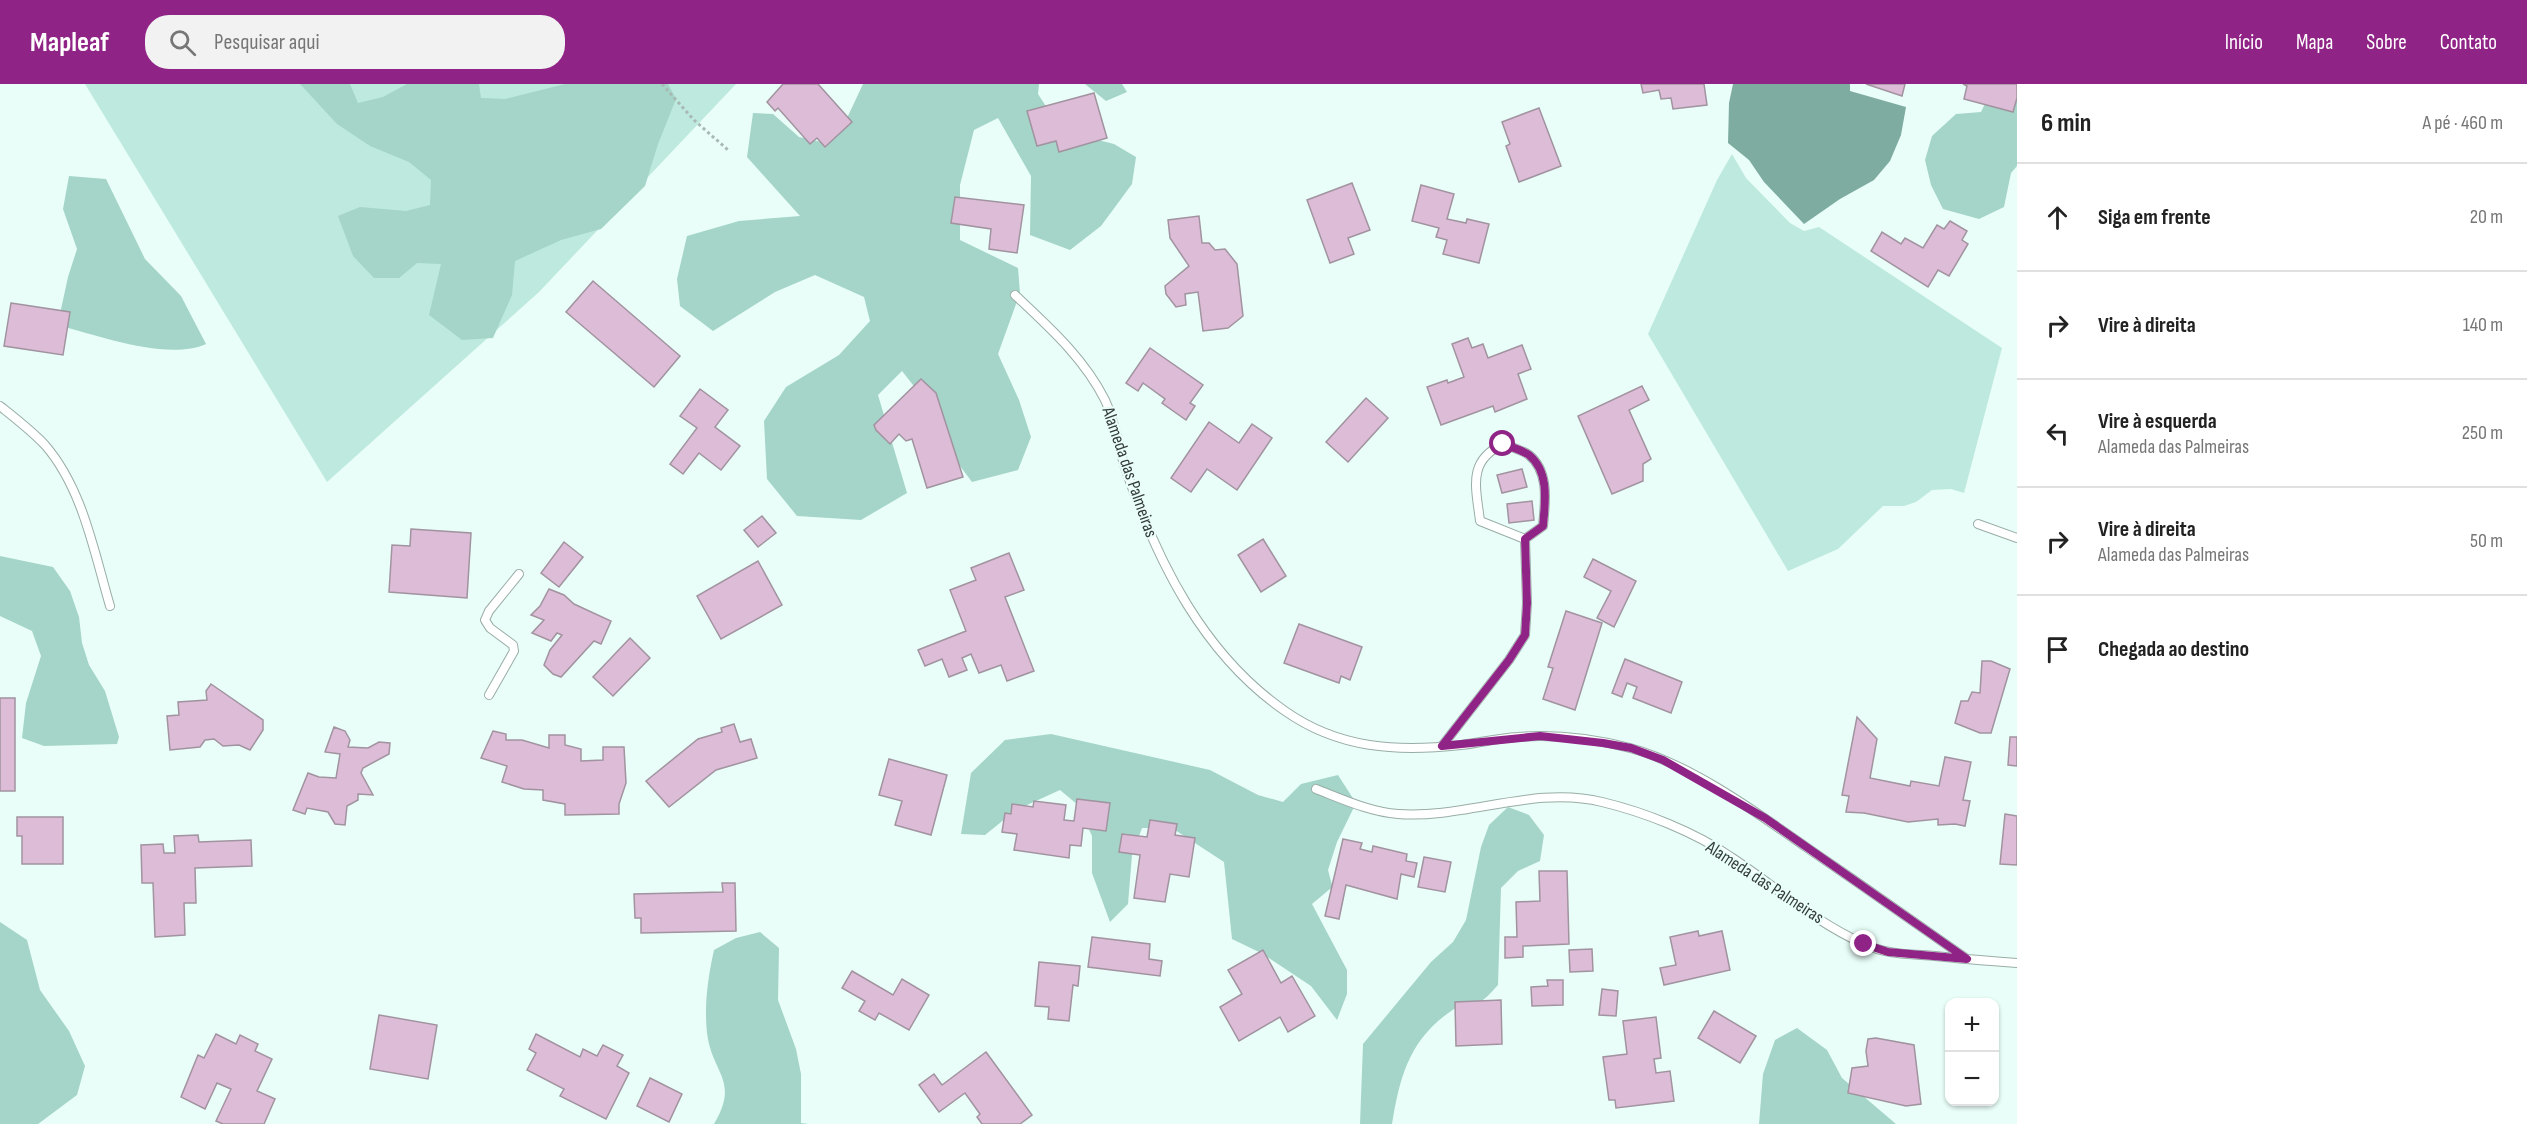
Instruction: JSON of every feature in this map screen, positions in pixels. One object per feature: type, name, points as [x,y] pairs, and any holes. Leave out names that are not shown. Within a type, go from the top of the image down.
[{"type":"lane","name":"Alameda das Palmeiras","points":[[1015,296],[1066,345],[1095,382],[1106,402],[1125,470],[1161,558],[1202,628],[1239,671],[1284,710],[1314,729],[1380,748],[1442,746],[1540,736],[1631,748],[1663,760],[1765,818],[1967,959]]},
{"type":"lane","points":[[0,406],[44,445],[66,476],[84,519],[110,606]]},
{"type":"lane","points":[[1503,444],[1529,455],[1541,470],[1546,501],[1543,526],[1525,539],[1480,521],[1477,469],[1487,451],[1503,444]]},
{"type":"lane","points":[[1978,524],[2017,538]]},
{"type":"lane","points":[[1442,746],[1509,660],[1525,635],[1527,603],[1525,539]]},
{"type":"lane","points":[[489,695],[514,651],[513,645],[490,628],[485,620],[489,611],[519,574]]},
{"type":"lane","name":"Alameda das Palmeiras","points":[[1316,789],[1362,806],[1397,814],[1429,814],[1510,801],[1548,798],[1600,801],[1653,816],[1730,855],[1800,906],[1864,944],[1888,952],[2017,963]]},
{"type":"path","points":[[662,84],[694,120],[728,150]]},
{"type":"shaded area","points":[[85,84],[736,84],[539,292],[327,482]]},
{"type":"shaded area","points":[[300,84],[350,84],[358,103],[383,97],[407,84],[479,84],[481,98],[505,99],[565,84],[668,84],[676,99],[658,144],[645,186],[601,229],[561,240],[515,261],[512,295],[493,338],[462,340],[429,315],[441,264],[417,263],[399,278],[374,278],[353,256],[338,216],[360,207],[406,211],[430,205],[431,180],[409,162],[370,146],[337,124]]},
{"type":"shaded area","points":[[863,84],[1039,84],[1038,94],[1062,131],[1114,144],[1136,157],[1132,184],[1101,226],[1070,250],[1030,235],[1031,176],[998,118],[974,130],[960,185],[960,240],[1018,268],[1020,293],[998,354],[1019,400],[1031,437],[1018,470],[972,482],[951,454],[924,399],[902,371],[878,395],[907,493],[861,520],[797,516],[767,479],[764,421],[786,387],[839,355],[870,321],[864,297],[815,275],[775,292],[713,331],[680,306],[677,279],[687,236],[739,221],[800,216],[747,157],[753,113],[773,114],[799,137],[826,143],[848,116]]},
{"type":"shaded area","points":[[1085,84],[1122,84],[1127,92],[1106,101]]},
{"type":"shaded area","points":[[1733,84],[1850,84],[1850,91],[1906,107],[1901,135],[1890,161],[1874,180],[1840,199],[1804,224],[1764,182],[1749,160],[1728,143],[1729,103]]},
{"type":"shaded area","points":[[2017,84],[2017,166],[2011,173],[2004,207],[1979,219],[1943,209],[1931,185],[1925,160],[1932,136],[1956,114],[1981,112],[1993,87]]},
{"type":"shaded area","points":[[1732,154],[1746,178],[1790,223],[1804,231],[1819,227],[2002,348],[1964,493],[1951,489],[1932,490],[1916,502],[1904,506],[1883,506],[1838,549],[1788,571],[1648,334],[1717,180]]},
{"type":"shaded area","points":[[69,176],[106,179],[145,259],[181,296],[206,344],[190,349],[153,348],[114,341],[61,326],[58,323],[77,249],[63,209]]},
{"type":"shaded area","points":[[0,556],[53,567],[70,591],[79,617],[82,643],[89,665],[105,691],[119,737],[117,744],[44,746],[22,738],[26,703],[41,656],[32,631],[0,616]]},
{"type":"shaded area","points":[[1051,734],[1210,770],[1258,795],[1283,802],[1301,784],[1338,775],[1356,803],[1337,842],[1328,870],[1333,889],[1312,904],[1347,970],[1347,994],[1337,1020],[1311,986],[1263,954],[1232,939],[1224,862],[1172,828],[1142,828],[1132,855],[1128,904],[1110,922],[1092,873],[1092,836],[1078,805],[1060,790],[1016,810],[985,835],[961,834],[971,773],[1005,740]]},
{"type":"shaded area","points":[[1508,807],[1529,815],[1544,835],[1540,861],[1518,871],[1501,888],[1498,985],[1481,1001],[1460,1006],[1439,1020],[1417,1045],[1399,1089],[1392,1124],[1360,1124],[1363,1044],[1431,962],[1453,942],[1466,920],[1481,847],[1489,825]]},
{"type":"shaded area","points":[[0,922],[27,940],[40,990],[69,1031],[85,1066],[77,1095],[38,1124],[0,1124]]},
{"type":"shaded area","points":[[760,932],[779,948],[778,1000],[796,1049],[801,1074],[801,1123],[809,1124],[714,1124],[725,1097],[725,1087],[710,1047],[706,1023],[707,991],[714,950],[736,938]]},
{"type":"shaded area","points":[[1797,1028],[1827,1050],[1842,1078],[1896,1124],[1759,1124],[1763,1074],[1775,1040]]},
{"type":"building","points":[[783,84],[818,84],[852,122],[825,147],[817,138],[810,144],[778,108],[775,111],[767,102]]},
{"type":"building","points":[[1641,84],[1704,84],[1707,105],[1673,109],[1671,98],[1661,99],[1659,90],[1643,93]]},
{"type":"building","points":[[1866,84],[1905,84],[1902,96]]},
{"type":"building","points":[[1963,84],[2017,84],[2017,98],[2013,112],[1964,99],[1967,86]]},
{"type":"building","points":[[1094,93],[1107,138],[1059,152],[1056,141],[1037,146],[1027,111]]},
{"type":"building","points":[[1539,108],[1561,166],[1519,182],[1506,146],[1510,144],[1502,122]]},
{"type":"building","points":[[1352,183],[1370,230],[1348,238],[1354,254],[1330,263],[1307,200]]},
{"type":"building","points":[[1421,185],[1454,194],[1447,219],[1466,223],[1467,219],[1489,224],[1479,263],[1443,254],[1447,240],[1436,237],[1439,228],[1412,221]]},
{"type":"building","points":[[955,197],[1024,205],[1017,253],[989,249],[991,229],[951,223]]},
{"type":"building","points":[[1199,216],[1202,243],[1209,243],[1215,250],[1225,249],[1237,264],[1243,316],[1228,328],[1203,331],[1198,292],[1185,294],[1186,305],[1176,307],[1166,294],[1165,286],[1189,266],[1170,238],[1168,220]]},
{"type":"building","points":[[1950,221],[1967,231],[1962,240],[1968,244],[1949,276],[1938,270],[1928,287],[1871,251],[1882,232],[1901,244],[1905,238],[1923,248],[1937,225],[1944,229]]},
{"type":"building","points":[[593,281],[680,356],[654,387],[566,312]]},
{"type":"building","points":[[11,303],[70,312],[63,355],[4,346]]},
{"type":"building","points":[[1468,338],[1472,348],[1483,344],[1488,358],[1522,345],[1531,369],[1518,374],[1527,399],[1495,412],[1493,406],[1441,425],[1427,387],[1464,377],[1452,344]]},
{"type":"building","points":[[1150,348],[1203,385],[1190,403],[1195,406],[1186,420],[1162,403],[1165,399],[1143,383],[1138,391],[1126,383]]},
{"type":"building","points":[[921,379],[936,393],[963,477],[927,488],[912,439],[906,441],[899,434],[890,444],[874,425]]},
{"type":"building","points":[[1642,386],[1649,400],[1629,410],[1651,459],[1643,464],[1643,481],[1612,494],[1578,416]]},
{"type":"building","points":[[700,389],[728,410],[715,427],[740,446],[721,470],[699,453],[683,474],[670,464],[697,428],[680,416]]},
{"type":"building","points":[[1366,398],[1388,418],[1348,462],[1326,442]]},
{"type":"building","points":[[1209,422],[1239,443],[1252,424],[1272,438],[1237,490],[1207,469],[1191,492],[1171,478]]},
{"type":"building","points":[[1522,469],[1527,487],[1502,493],[1497,475]]},
{"type":"building","points":[[1532,501],[1534,520],[1509,523],[1507,504]]},
{"type":"building","points":[[762,516],[776,533],[758,547],[744,530]]},
{"type":"building","points":[[411,529],[471,533],[467,598],[389,592],[392,545],[410,546]]},
{"type":"building","points":[[1263,539],[1286,576],[1261,592],[1238,555]]},
{"type":"building","points":[[564,542],[583,557],[559,587],[541,573]]},
{"type":"building","points":[[1009,553],[1024,590],[1005,597],[1034,671],[1007,681],[1001,665],[979,673],[971,654],[962,658],[967,670],[949,677],[942,659],[925,666],[918,650],[966,631],[950,590],[976,580],[971,568]]},
{"type":"building","points":[[1593,559],[1636,581],[1614,627],[1597,618],[1611,591],[1584,577]]},
{"type":"building","points":[[758,561],[782,605],[721,639],[697,596]]},
{"type":"building","points":[[549,589],[564,595],[574,604],[611,621],[601,644],[594,641],[561,677],[553,674],[544,665],[550,650],[562,635],[557,633],[551,641],[532,633],[544,620],[531,615],[540,606]]},
{"type":"building","points":[[1566,611],[1602,623],[1575,710],[1543,699],[1553,668],[1548,667]]},
{"type":"building","points":[[1299,624],[1362,647],[1350,680],[1341,676],[1339,683],[1284,663]]},
{"type":"building","points":[[630,638],[650,658],[613,696],[593,677]]},
{"type":"building","points":[[1625,659],[1682,682],[1671,713],[1633,698],[1637,687],[1627,683],[1622,697],[1612,693]]},
{"type":"building","points":[[1982,661],[1991,661],[2010,669],[1991,733],[1980,733],[1955,723],[1961,701],[1968,701],[1972,692],[1980,693]]},
{"type":"building","points":[[211,684],[263,720],[263,730],[250,750],[239,745],[223,746],[214,739],[205,740],[200,747],[170,750],[167,716],[179,715],[178,702],[207,700],[206,691]]},
{"type":"building","points":[[0,698],[15,698],[15,791],[0,791]]},
{"type":"building","points":[[1857,717],[1877,739],[1870,778],[1910,786],[1911,781],[1939,786],[1945,757],[1971,762],[1963,800],[1970,801],[1965,826],[1938,825],[1938,819],[1908,822],[1864,813],[1846,812],[1849,796],[1842,795]]},
{"type":"building","points":[[734,724],[740,742],[751,739],[757,758],[716,770],[669,807],[646,781],[698,739],[722,732],[721,728]]},
{"type":"building","points":[[334,727],[345,731],[350,740],[348,747],[368,748],[379,742],[390,743],[389,754],[363,768],[361,773],[373,795],[358,794],[358,800],[347,806],[345,825],[335,824],[328,812],[307,808],[305,814],[293,810],[308,773],[319,777],[336,778],[340,754],[325,752]]},
{"type":"building","points":[[493,731],[506,734],[506,740],[522,740],[549,748],[549,735],[565,735],[565,745],[581,749],[581,761],[603,760],[603,747],[624,747],[626,783],[619,804],[619,814],[565,815],[565,804],[543,800],[543,790],[524,789],[502,782],[507,766],[481,758]]},
{"type":"building","points":[[2010,737],[2017,737],[2017,766],[2008,765]]},
{"type":"building","points":[[889,759],[947,775],[931,835],[895,825],[902,801],[879,795]]},
{"type":"building","points":[[1077,799],[1110,803],[1106,831],[1083,828],[1081,846],[1070,845],[1069,858],[1014,850],[1017,834],[1002,832],[1005,813],[1011,814],[1012,804],[1033,807],[1034,801],[1066,805],[1064,820],[1074,821]]},
{"type":"building","points":[[2005,814],[2017,816],[2017,865],[2000,864]]},
{"type":"building","points":[[17,817],[63,817],[63,864],[22,864],[22,836],[17,836]]},
{"type":"building","points":[[1150,820],[1177,824],[1175,835],[1195,838],[1189,877],[1170,874],[1165,902],[1134,898],[1140,855],[1119,852],[1122,834],[1147,837]]},
{"type":"building","points":[[198,835],[199,842],[251,840],[252,866],[195,868],[196,903],[184,903],[185,935],[155,937],[153,883],[142,883],[141,845],[163,844],[164,853],[175,853],[174,836]]},
{"type":"building","points":[[1343,839],[1362,843],[1360,849],[1372,852],[1373,846],[1407,854],[1406,861],[1417,863],[1414,877],[1401,874],[1397,899],[1346,885],[1339,919],[1325,916]]},
{"type":"building","points":[[1424,857],[1451,862],[1445,892],[1418,887]]},
{"type":"building","points":[[1539,871],[1567,871],[1569,944],[1523,946],[1523,957],[1505,958],[1505,937],[1517,937],[1516,902],[1540,901]]},
{"type":"building","points":[[722,883],[735,883],[736,931],[641,933],[641,918],[635,918],[634,894],[723,892]]},
{"type":"building","points":[[1698,931],[1699,936],[1722,931],[1730,970],[1664,985],[1660,968],[1676,965],[1670,937]]},
{"type":"building","points":[[1092,937],[1150,944],[1149,959],[1162,961],[1160,976],[1088,967]]},
{"type":"building","points":[[1592,949],[1593,971],[1570,972],[1569,950]]},
{"type":"building","points":[[1263,950],[1281,983],[1292,976],[1315,1016],[1288,1032],[1280,1017],[1239,1041],[1220,1007],[1242,994],[1228,970]]},
{"type":"building","points":[[1039,962],[1080,966],[1078,986],[1073,985],[1069,1021],[1048,1019],[1049,1007],[1035,1006]]},
{"type":"building","points":[[852,971],[893,995],[902,979],[929,995],[909,1030],[879,1013],[875,1020],[859,1011],[865,1001],[842,988]]},
{"type":"building","points":[[1547,980],[1563,980],[1563,1005],[1532,1006],[1531,987],[1548,986]]},
{"type":"building","points":[[1602,989],[1618,991],[1616,1016],[1599,1015]]},
{"type":"building","points":[[1501,1000],[1502,1044],[1456,1046],[1455,1002]]},
{"type":"building","points":[[1714,1011],[1756,1036],[1740,1063],[1698,1038]]},
{"type":"building","points":[[379,1015],[437,1025],[428,1079],[370,1069]]},
{"type":"building","points":[[1656,1017],[1661,1058],[1654,1059],[1656,1073],[1670,1071],[1674,1101],[1616,1108],[1615,1100],[1609,1100],[1603,1057],[1627,1054],[1623,1021]]},
{"type":"building","points":[[216,1034],[236,1044],[240,1035],[258,1044],[255,1051],[272,1059],[257,1091],[275,1099],[264,1124],[223,1124],[216,1121],[231,1089],[217,1083],[205,1109],[181,1097],[198,1055],[204,1058]]},
{"type":"building","points":[[536,1034],[580,1057],[583,1049],[597,1056],[603,1045],[623,1055],[617,1066],[629,1073],[606,1119],[560,1096],[564,1089],[527,1070],[536,1053],[529,1049]]},
{"type":"building","points":[[1876,1038],[1914,1045],[1921,1104],[1906,1106],[1848,1093],[1852,1068],[1868,1066],[1866,1051],[1868,1039]]},
{"type":"building","points":[[986,1052],[1032,1115],[1020,1124],[982,1124],[977,1117],[980,1114],[965,1093],[939,1112],[919,1085],[934,1074],[942,1085]]},
{"type":"building","points":[[650,1078],[682,1094],[669,1122],[637,1106]]},
{"type":"route","points":[[1503,444],[1529,455],[1541,470],[1546,501],[1543,526],[1525,539],[1527,603],[1525,635],[1509,660],[1442,746],[1540,736],[1570,738],[1631,748],[1663,760],[1765,818],[1967,959],[1888,952],[1864,944]]}]
